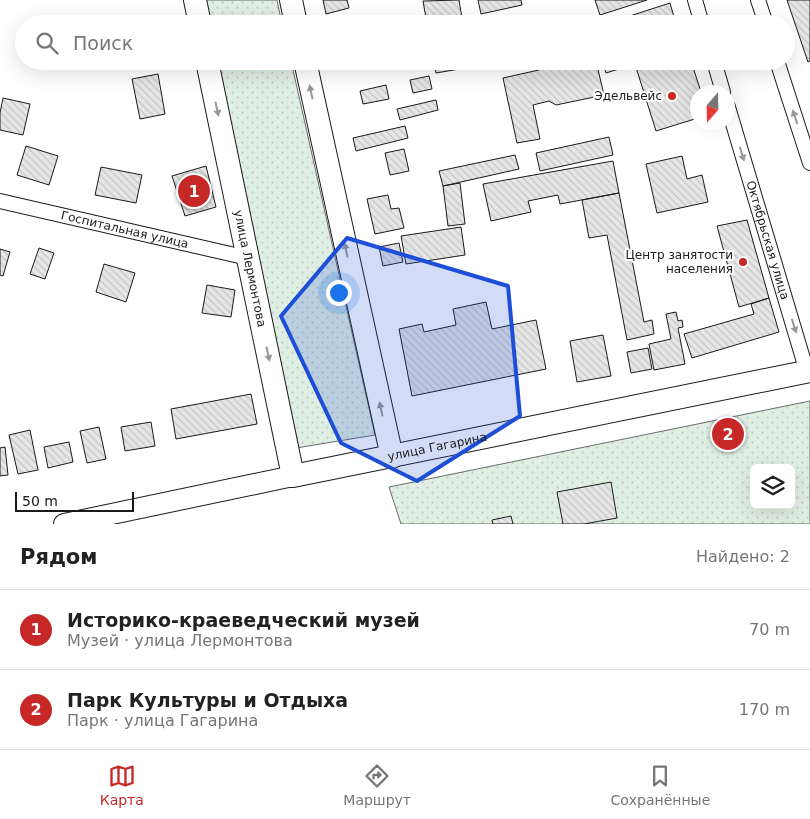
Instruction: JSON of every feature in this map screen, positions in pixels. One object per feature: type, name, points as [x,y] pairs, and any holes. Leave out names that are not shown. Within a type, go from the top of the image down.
[{"type":"main road","points":[[195,0],[198,15]]},
{"type":"main road","points":[[291,0],[294,15]]},
{"type":"main road","name":"улица Лермонтова","points":[[209,70],[293,476]]},
{"type":"main road","points":[[307,70],[392,457]]},
{"type":"main road","name":"улица Гагарина","points":[[64,524],[98,521],[293,476],[809,372]]},
{"type":"street","points":[[695,0],[699,15]]},
{"type":"street","points":[[758,0],[763,15]]},
{"type":"street","points":[[717,70],[721,85]]},
{"type":"street","points":[[781,70],[810,163]]},
{"type":"street","name":"Октябрьская улица","points":[[735,130],[809,372]]},
{"type":"street","name":"Госпитальная улица","points":[[0,201],[248,258]]},
{"type":"highlighted area","points":[[347,238],[508,286],[520,416],[417,481],[341,443],[281,316]]},
{"type":"green space","points":[[204,0],[277,0],[280,15],[207,15]]},
{"type":"green space","points":[[219,70],[293,70],[375,435],[296,448]]},
{"type":"green space","points":[[810,401],[810,524],[401,524],[389,487]]},
{"type":"building","points":[[323,0],[347,0],[349,8],[326,14]]},
{"type":"building","points":[[459,0],[462,15],[425,15],[423,1]]},
{"type":"building","points":[[478,0],[521,0],[522,5],[481,14]]},
{"type":"building","points":[[595,0],[647,0],[600,15]]},
{"type":"building","points":[[787,0],[810,0],[810,61],[808,62],[795,24],[795,15],[792,15]]},
{"type":"building","points":[[670,3],[673,15],[633,15]]},
{"type":"building","points":[[435,70],[454,70],[436,73]]},
{"type":"building","points":[[539,70],[598,70],[604,95],[556,105],[549,101],[533,105],[540,139],[517,143],[503,78]]},
{"type":"building","points":[[605,70],[616,70],[606,73]]},
{"type":"building","points":[[637,70],[694,70],[699,85],[690,85],[690,120],[656,131]]},
{"type":"building","points":[[158,74],[165,114],[140,119],[132,79]]},
{"type":"building","points":[[429,76],[432,89],[413,93],[410,80]]},
{"type":"building","points":[[386,85],[389,99],[363,104],[360,91]]},
{"type":"building","points":[[3,98],[30,104],[23,135],[0,130],[0,113]]},
{"type":"building","points":[[436,100],[438,110],[400,120],[397,109]]},
{"type":"building","points":[[405,126],[408,138],[356,151],[353,138]]},
{"type":"building","points":[[609,137],[613,155],[540,171],[536,153]]},
{"type":"building","points":[[26,146],[58,156],[49,185],[17,175]]},
{"type":"building","points":[[404,149],[409,171],[390,175],[385,153]]},
{"type":"building","points":[[515,155],[519,169],[443,186],[439,171]]},
{"type":"building","points":[[682,156],[687,179],[702,175],[708,202],[657,213],[646,164]]},
{"type":"building","points":[[613,161],[619,193],[560,204],[558,195],[528,201],[531,212],[491,221],[483,184]]},
{"type":"building","points":[[206,166],[216,207],[185,216],[172,176]]},
{"type":"building","points":[[101,167],[142,175],[136,203],[95,195]]},
{"type":"building","points":[[460,183],[465,224],[448,226],[443,186]]},
{"type":"building","points":[[619,193],[644,322],[652,320],[654,334],[627,340],[607,235],[589,238],[582,200]]},
{"type":"building","points":[[388,195],[391,209],[399,208],[404,228],[375,234],[367,199]]},
{"type":"building","name":"Центр занятости населения","points":[[747,220],[769,298],[739,307],[717,226]]},
{"type":"building","points":[[461,227],[465,255],[406,264],[401,236]]},
{"type":"building","points":[[399,243],[403,262],[383,266],[379,247]]},
{"type":"building","points":[[39,248],[54,253],[45,279],[30,274]]},
{"type":"building","points":[[0,249],[10,252],[3,276],[0,275]]},
{"type":"building","points":[[104,264],[135,273],[126,302],[96,292]]},
{"type":"building","points":[[207,285],[235,290],[231,317],[202,313]]},
{"type":"building","points":[[769,298],[779,332],[692,358],[684,334],[754,314],[751,304]]},
{"type":"building","points":[[486,302],[492,329],[536,320],[546,369],[412,396],[399,329],[422,324],[424,332],[456,325],[453,309]]},
{"type":"building","points":[[676,312],[678,321],[682,320],[683,327],[678,328],[685,364],[654,370],[649,344],[671,339],[666,314]]},
{"type":"building","points":[[603,335],[611,376],[577,382],[570,341]]},
{"type":"building","points":[[648,348],[652,369],[631,373],[627,352]]},
{"type":"building","points":[[251,394],[257,424],[176,439],[171,409]]},
{"type":"building","points":[[151,422],[155,446],[125,451],[121,427]]},
{"type":"building","points":[[99,427],[106,459],[87,463],[80,431]]},
{"type":"building","points":[[30,430],[38,470],[18,474],[9,435]]},
{"type":"building","points":[[69,442],[73,462],[48,468],[44,447]]},
{"type":"building","points":[[5,447],[8,475],[0,476],[0,448]]},
{"type":"building","points":[[611,482],[617,518],[584,524],[563,524],[557,492]]},
{"type":"building","points":[[511,516],[513,524],[493,524],[492,520]]},
{"type":"place","name":"Эдельвейс","points":[[672,96]]},
{"type":"place","name":"Историко-краеведческий музей","points":[[194,191]]},
{"type":"place","name":"Центр занятости населения","points":[[743,262]]},
{"type":"place","name":"Парк Культуры и Отдыха","points":[[728,434]]}]
